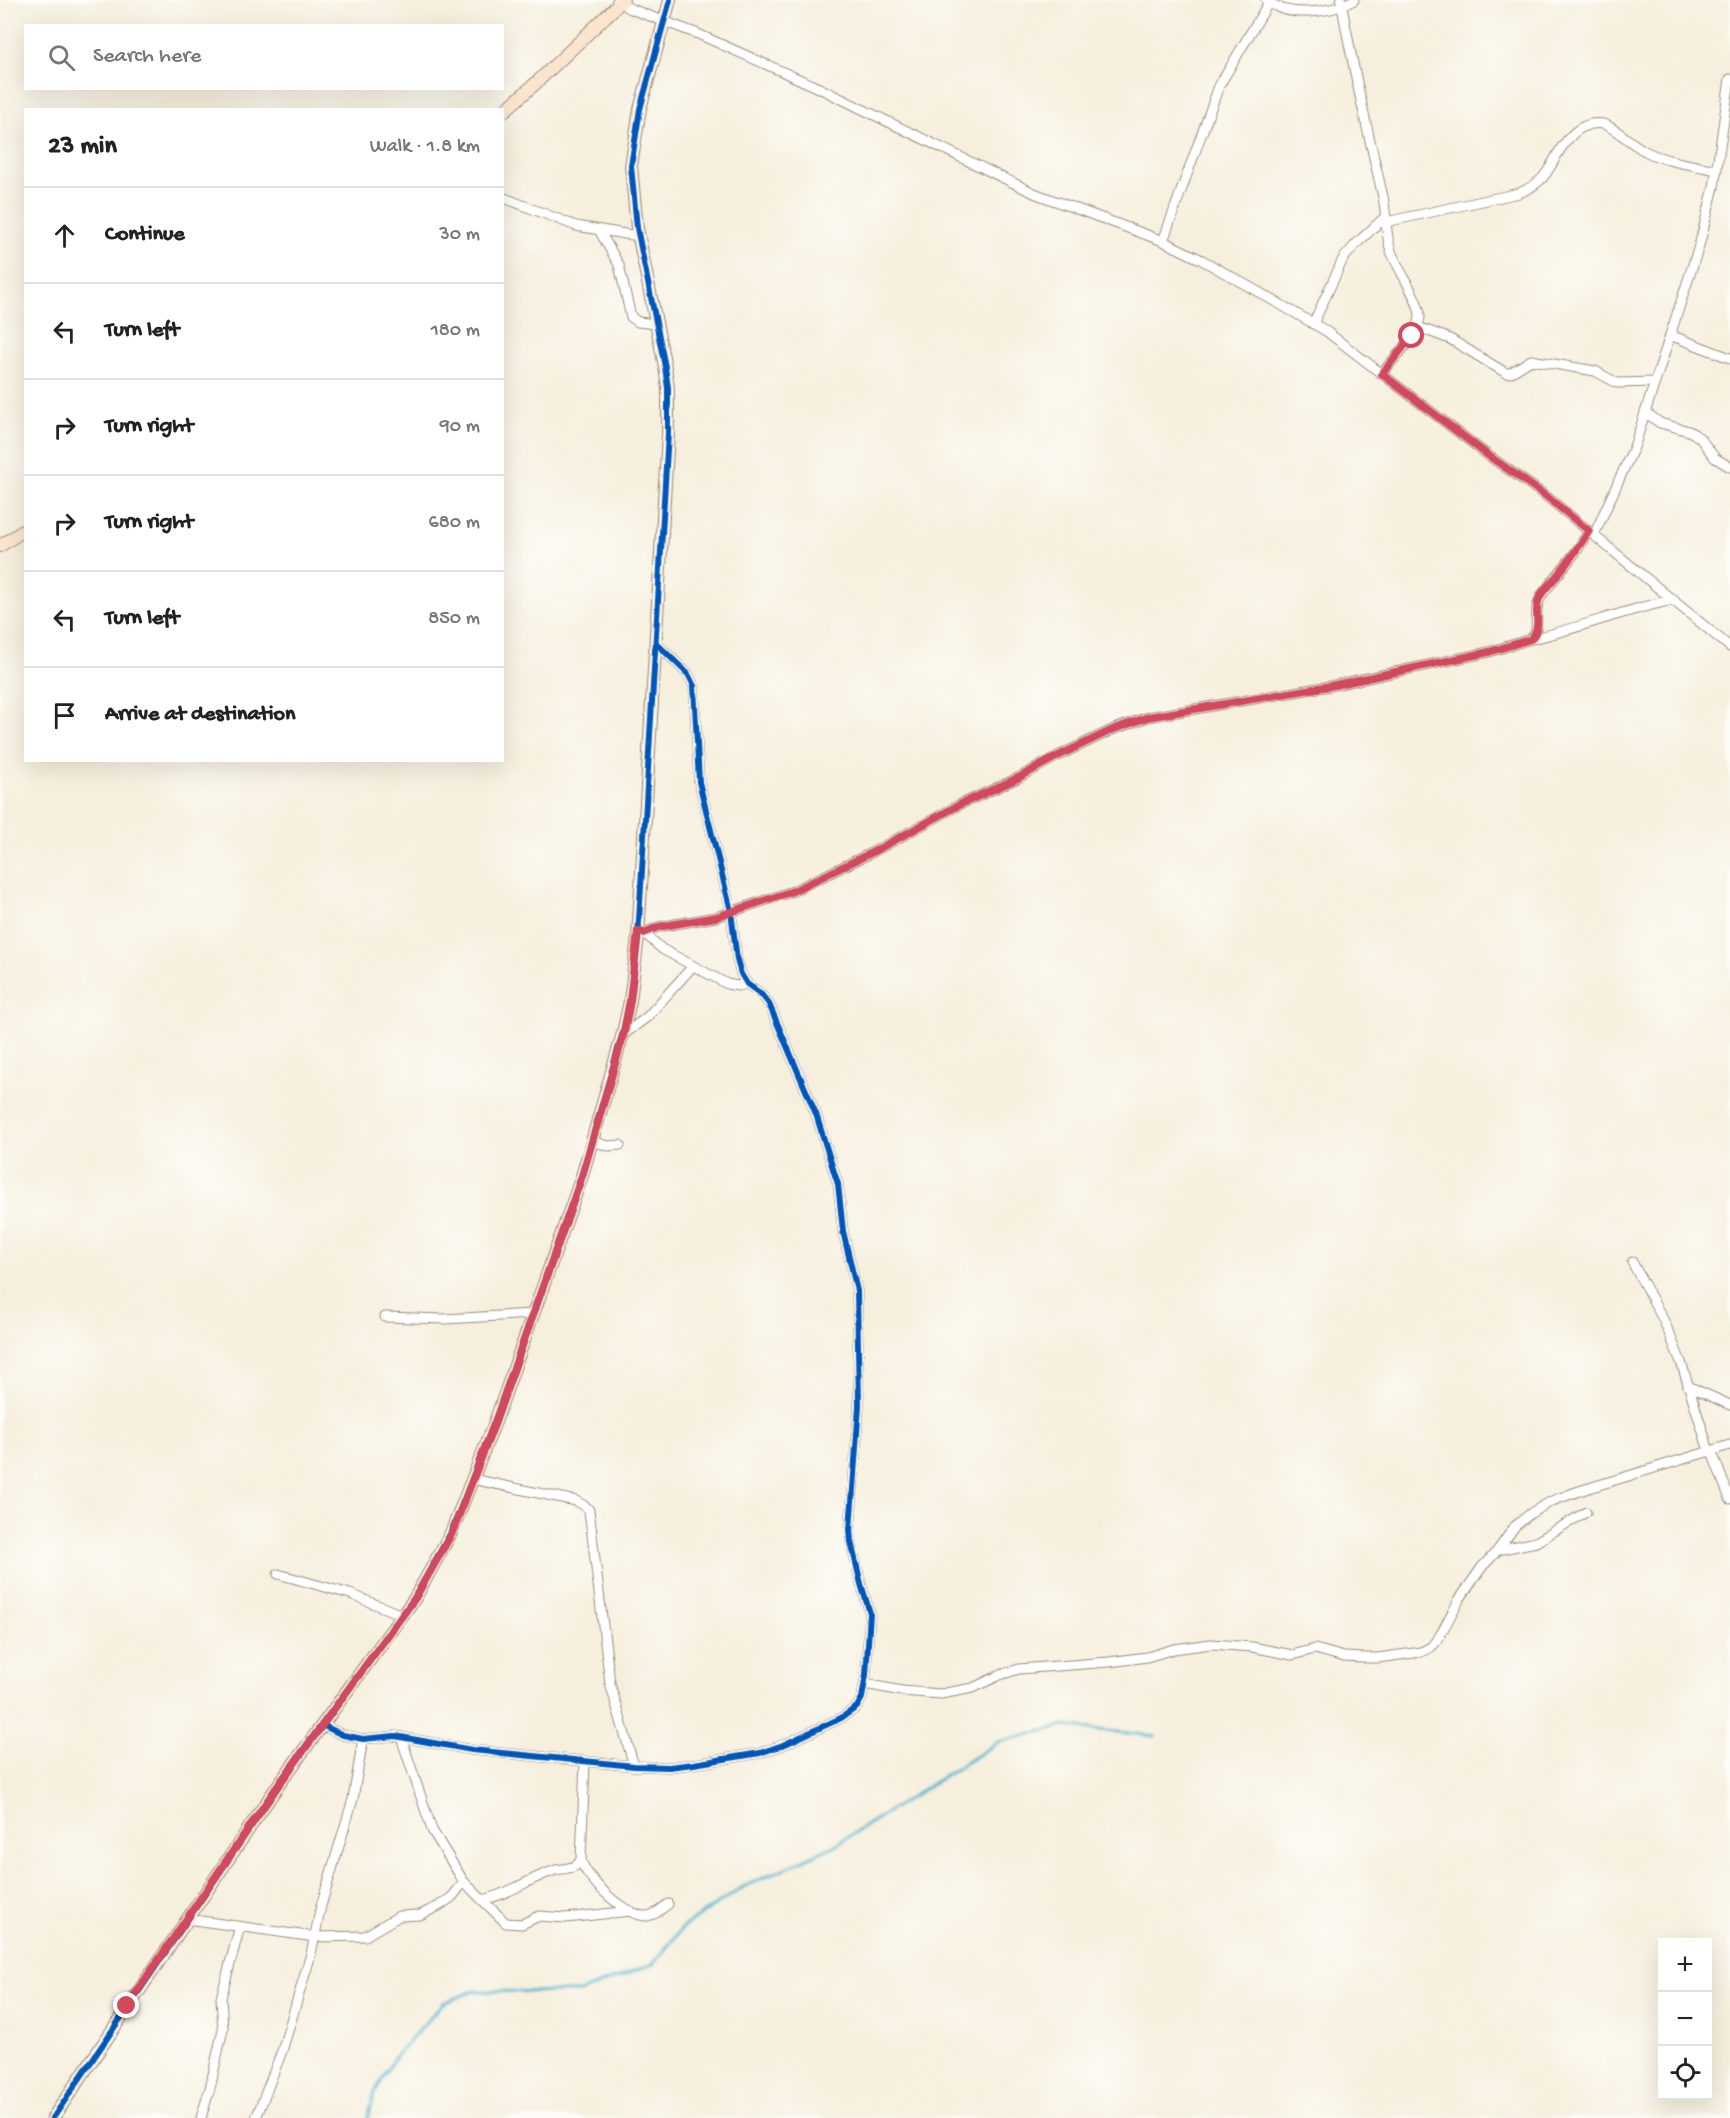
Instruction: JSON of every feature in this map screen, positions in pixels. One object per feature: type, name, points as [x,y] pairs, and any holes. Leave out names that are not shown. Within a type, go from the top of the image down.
[{"type":"street","points":[[53,2118],[277,1787],[415,1598],[452,1533],[582,1176],[623,1035],[641,932],[668,422],[665,367],[639,236],[631,166],[640,109],[670,0]]},
{"type":"street","points":[[1163,242],[1219,86],[1268,1],[1278,7],[1299,12],[1354,0]]},
{"type":"street","points":[[504,111],[620,1],[819,88],[1034,193],[1163,242],[1202,260],[1313,324],[1546,496],[1730,647]]},
{"type":"street","points":[[1342,3],[1357,89],[1386,219],[1386,233],[1397,267],[1419,306],[1420,315],[1418,327],[1382,374]]},
{"type":"street","points":[[1531,639],[1536,632],[1537,607],[1541,596],[1592,533],[1634,447],[1699,246],[1717,170],[1730,79]]},
{"type":"street","points":[[1313,324],[1343,259],[1356,244],[1386,219],[1519,193],[1532,187],[1540,182],[1551,169],[1562,145],[1580,127],[1590,124],[1609,126],[1648,153],[1717,170]]},
{"type":"street","points":[[504,198],[576,226],[639,236]]},
{"type":"street","points":[[599,231],[619,265],[631,316],[639,322],[656,324]]},
{"type":"street","points":[[1418,327],[1450,339],[1506,373],[1510,373],[1531,360],[1590,370],[1617,383],[1655,381]]},
{"type":"street","points":[[1670,335],[1730,358]]},
{"type":"street","points":[[1645,412],[1660,423],[1689,430],[1700,438],[1715,458],[1730,467]]},
{"type":"street","points":[[0,546],[24,530]]},
{"type":"street","points":[[641,932],[716,917],[793,891],[959,805],[1011,782],[1058,756],[1112,730],[1148,717],[1330,686],[1489,652],[1630,610],[1674,600]]},
{"type":"street","points":[[322,1725],[343,1735],[363,1739],[401,1737],[472,1750],[585,1762],[669,1767],[760,1753],[783,1745],[811,1734],[841,1718],[856,1707],[862,1698],[870,1613],[851,1542],[850,1529],[860,1382],[858,1311],[854,1274],[843,1231],[838,1184],[816,1114],[769,1004],[761,994],[747,984],[741,974],[731,911],[699,782],[694,686],[688,674],[656,643]]},
{"type":"street","points":[[641,932],[662,949],[726,984],[738,986],[747,984]]},
{"type":"street","points":[[623,1035],[647,1017],[693,966]]},
{"type":"street","points":[[592,1141],[604,1146],[620,1145]]},
{"type":"street","points":[[1632,1262],[1664,1321],[1681,1362],[1710,1451],[1730,1499]]},
{"type":"street","points":[[385,1317],[445,1318],[533,1314]]},
{"type":"street","points":[[1688,1386],[1730,1405]]},
{"type":"street","points":[[865,1684],[902,1691],[941,1694],[973,1688],[1000,1675],[1020,1669],[1109,1662],[1211,1644],[1252,1647],[1292,1655],[1315,1649],[1363,1658],[1421,1652],[1437,1641],[1459,1600],[1482,1567],[1498,1550],[1515,1526],[1531,1513],[1552,1501],[1588,1488],[1730,1445]]},
{"type":"street","points":[[472,1479],[576,1501],[589,1510],[610,1683],[634,1766]]},
{"type":"street","points":[[1498,1550],[1536,1542],[1586,1512]]},
{"type":"street","points":[[278,1574],[350,1594],[402,1615]]},
{"type":"street","points":[[401,1737],[432,1830],[464,1882],[506,1923],[514,1925],[526,1923],[539,1916],[566,1918],[631,1911]]},
{"type":"street","points":[[256,2118],[282,2051],[315,1937],[321,1906],[353,1799],[363,1739]]},
{"type":"street","points":[[585,1762],[581,1860],[584,1870],[604,1893],[631,1911],[648,1916],[668,1904]]},
{"type":"street","points":[[482,1900],[500,1896],[551,1872],[575,1866],[581,1860]]},
{"type":"street","points":[[187,1919],[315,1937],[365,1936],[399,1916],[427,1913],[452,1897],[464,1882]]},
{"type":"street","points":[[201,2118],[223,2029],[221,1998],[240,1926]]},
{"type":"waterway","points":[[368,2118],[375,2092],[394,2058],[443,2003],[474,1991],[580,1992],[653,1964],[684,1926],[743,1887],[834,1846],[998,1742],[1063,1726],[1155,1736]]},
{"type":"cycle path","points":[[53,2118],[277,1787],[415,1598],[451,1533],[495,1422],[582,1176],[623,1033],[630,1001],[638,937],[668,433],[668,388],[637,228],[631,166],[640,109],[670,0]]},
{"type":"cycle path","points":[[322,1725],[343,1735],[363,1739],[395,1736],[472,1750],[634,1766],[669,1767],[760,1753],[783,1745],[841,1718],[857,1707],[862,1698],[866,1675],[870,1613],[861,1584],[850,1529],[859,1406],[857,1291],[843,1231],[838,1184],[816,1114],[769,1004],[761,994],[747,984],[741,974],[731,911],[699,782],[694,686],[688,674],[656,643]]},
{"type":"route","points":[[127,2006],[277,1787],[415,1598],[452,1533],[495,1422],[582,1176],[624,1033],[638,931],[644,933],[658,927],[716,917],[793,891],[1058,756],[1112,730],[1148,717],[1330,686],[1489,652],[1531,639],[1538,624],[1538,600],[1578,549],[1589,531],[1546,496],[1489,456],[1382,374],[1412,336]]}]
